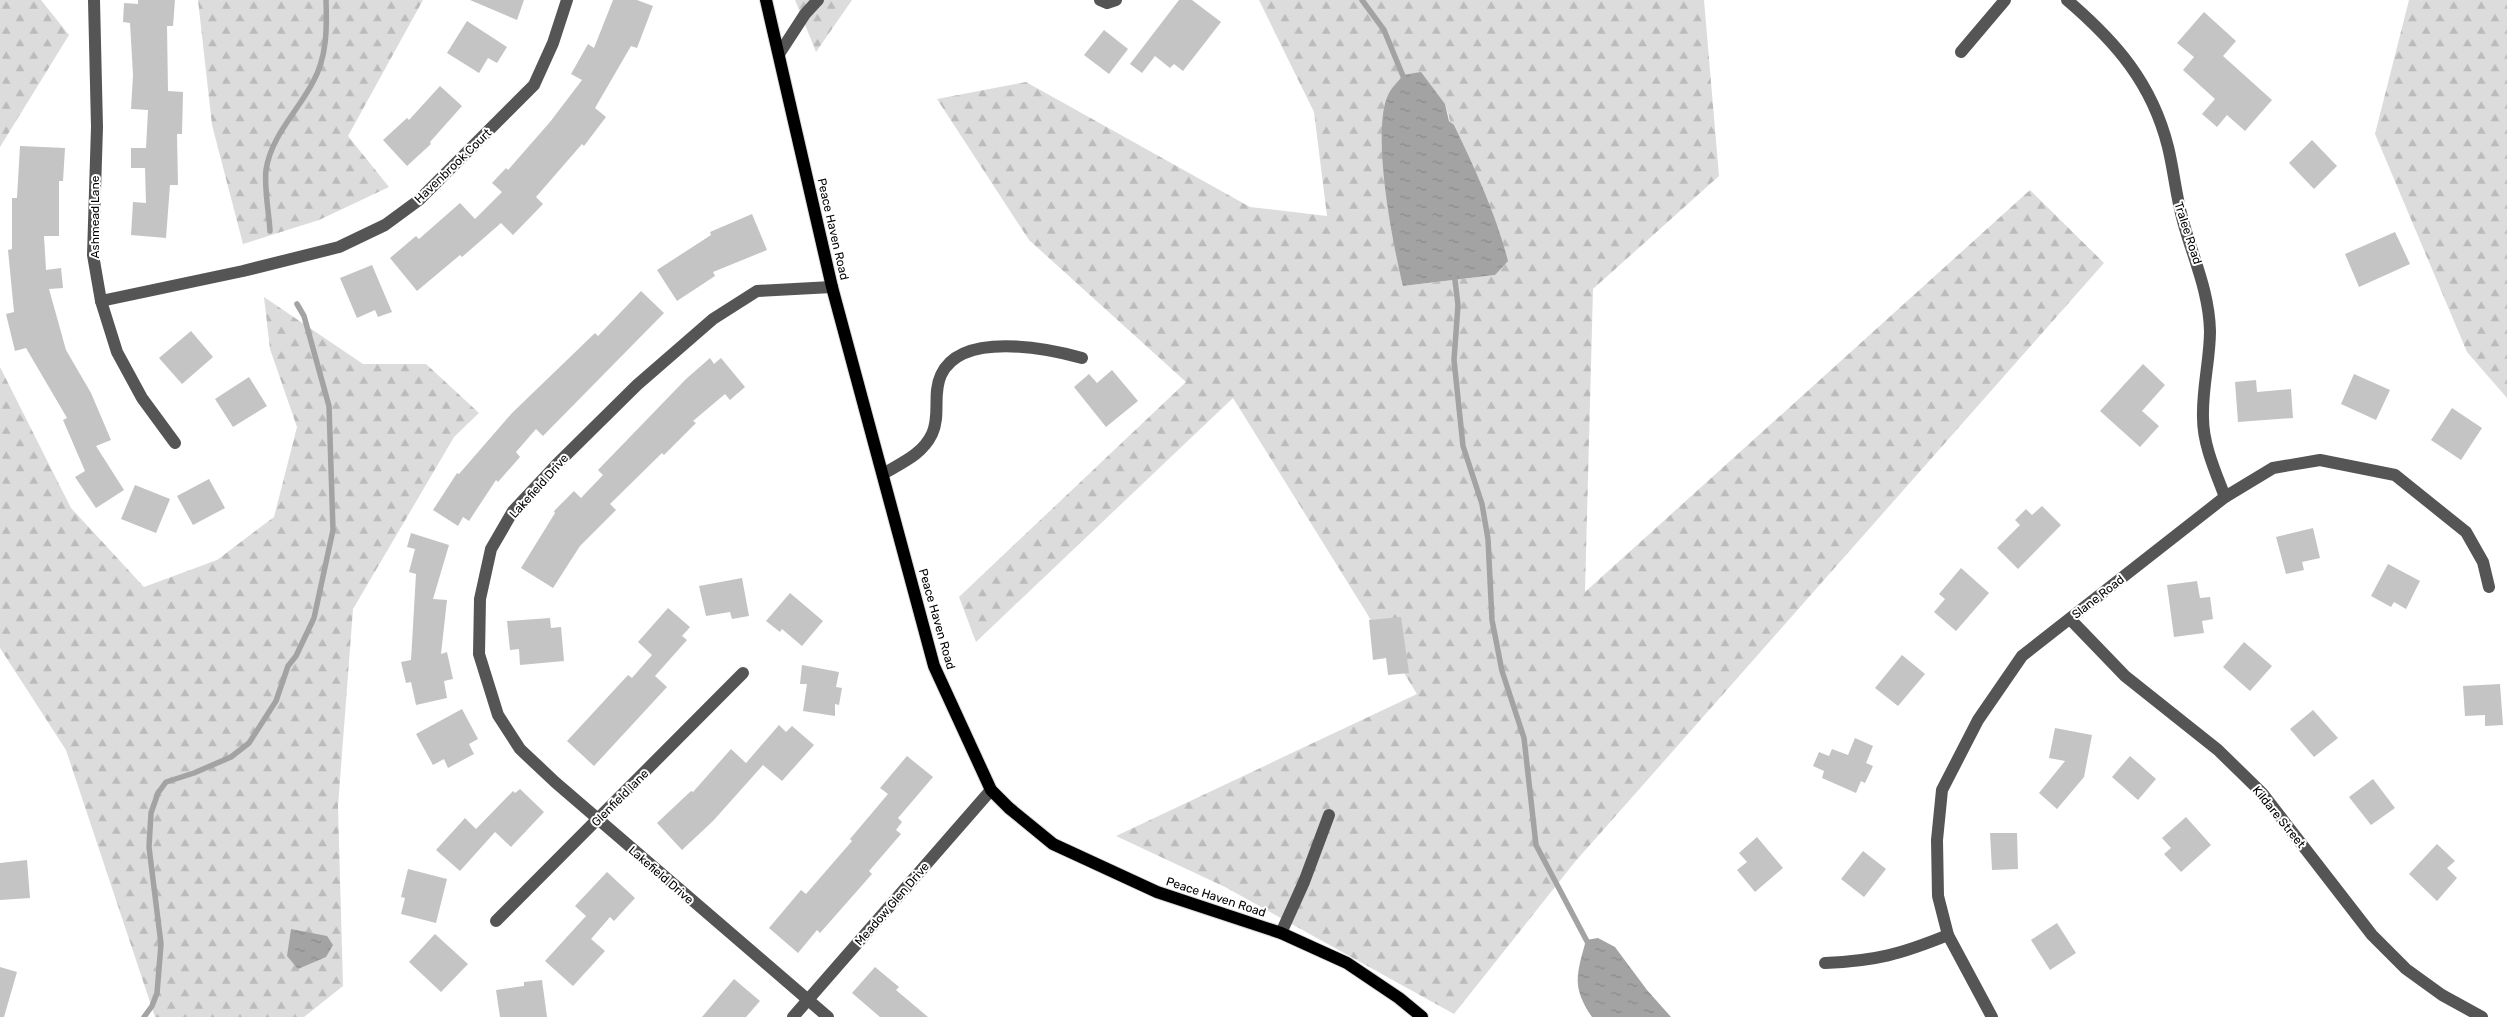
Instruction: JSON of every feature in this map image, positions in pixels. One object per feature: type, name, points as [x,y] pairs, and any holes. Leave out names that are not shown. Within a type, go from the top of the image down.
[{"type":"main road","name":"Peace Haven Road","points":[[766,0],[832,286],[934,666],[991,790],[1009,808],[1053,844],[1157,892],[1281,933],[1347,963],[1399,998],[1422,1017]]},
{"type":"street","name":"Ashmead Lane","points":[[94,0],[97,126],[93,255],[101,301],[117,352],[142,398],[175,443]]},
{"type":"street","name":"Havenbrook Court","points":[[101,301],[243,271],[339,247],[385,225],[419,200],[534,85],[553,44],[567,0]]},
{"type":"street","points":[[779,54],[805,14],[818,0]]},
{"type":"street","points":[[1100,0],[1107,3],[1116,0]]},
{"type":"street","points":[[1961,52],[2005,0]]},
{"type":"street","name":"Tralee Road","points":[[2067,0],[2129,61],[2146,86],[2168,146],[2177,201],[2201,271],[2208,302],[2210,331],[2202,419],[2214,467],[2225,498]]},
{"type":"street","name":"Lakefield Drive","points":[[828,1017],[598,820],[520,749],[498,715],[479,654],[480,599],[491,549],[513,511],[557,464],[637,385],[713,318],[757,291],[832,286]]},
{"type":"street","points":[[883,474],[913,458],[932,435],[936,420],[936,391],[941,374],[957,356],[980,349],[1015,346],[1048,348],[1082,358]]},
{"type":"street","name":"Slane Road","points":[[1992,1017],[1948,935],[1938,896],[1936,840],[1942,790],[1978,720],[2022,656],[2225,498],[2273,468],[2320,460],[2395,475],[2466,532],[2483,562],[2489,587]]},
{"type":"street","name":"Kildare Street","points":[[2070,618],[2125,676],[2218,750],[2262,793],[2372,935],[2406,969],[2442,994],[2482,1017]]},
{"type":"street","name":"Glenfield lane","points":[[496,920],[743,673]]},
{"type":"street","name":"Meadow Glen Drive","points":[[792,1017],[991,790]]},
{"type":"street","points":[[1281,933],[1304,882],[1328,815]]},
{"type":"street","points":[[1825,963],[1867,961],[1905,953],[1948,935]]},
{"type":"green space","points":[[0,0],[41,0],[69,35],[0,147]]},
{"type":"green space","points":[[198,0],[423,0],[348,136],[389,187],[319,220],[243,244],[212,125]]},
{"type":"green space","points":[[795,0],[852,0],[816,52]]},
{"type":"green space","points":[[1259,0],[1704,0],[1719,176],[1593,289],[1585,592],[2030,190],[2104,263],[1574,863],[1454,1014],[1225,887],[1116,836],[1417,694],[1233,398],[976,642],[959,597],[1186,382],[1029,240],[937,99],[1026,82],[1250,207],[1327,216],[1314,112]],"holes":[[[1445,104],[1495,275],[1404,286],[1398,265],[1387,202],[1384,116]]]},
{"type":"green space","points":[[2409,0],[2507,0],[2507,398],[2467,352],[2375,134]]},
{"type":"green space","points":[[264,297],[363,364],[426,364],[479,413],[454,437],[353,609],[338,806],[343,986],[304,1017],[155,1017],[66,750],[0,648],[0,367],[71,508],[144,587],[217,560],[274,517],[297,427],[270,349]]},
{"type":"water","points":[[1421,72],[1445,104],[1449,121],[1454,125],[1470,158],[1497,226],[1508,261],[1495,275],[1403,286],[1385,188],[1382,133],[1384,110],[1390,91],[1403,75]]},
{"type":"water","points":[[291,929],[327,936],[333,945],[326,957],[298,969],[287,956]]},
{"type":"water","points":[[1598,938],[1615,947],[1647,990],[1671,1017],[1592,1017],[1585,1006],[1578,988],[1578,971],[1586,940]]},
{"type":"building","points":[[138,0],[175,0],[173,26],[167,26],[168,91],[183,92],[182,134],[177,134],[178,185],[170,185],[166,238],[131,235],[133,202],[146,203],[145,168],[131,168],[131,148],[146,148],[148,110],[131,109],[133,75],[130,23],[123,22],[124,3],[138,4]]},
{"type":"building","points":[[470,0],[524,0],[517,20]]},
{"type":"building","points":[[613,0],[637,0],[653,6],[637,48],[631,46],[595,108],[606,117],[584,146],[582,144],[536,197],[543,204],[513,235],[501,223],[462,257],[460,255],[417,291],[390,258],[416,236],[419,239],[460,203],[475,219],[502,192],[492,183],[506,168],[508,170],[550,122],[582,80],[571,74],[588,44],[594,48]]},
{"type":"building","points":[[1179,0],[1192,0],[1221,22],[1183,71],[1174,64],[1170,68],[1155,56],[1142,73],[1130,64]]},
{"type":"building","points":[[2204,12],[2236,41],[2223,56],[2272,100],[2245,131],[2227,115],[2217,127],[2202,114],[2215,99],[2183,70],[2194,57],[2177,43]]},
{"type":"building","points":[[467,21],[507,47],[497,63],[488,58],[479,73],[447,53]]},
{"type":"building","points":[[1104,30],[1128,49],[1109,74],[1084,55]]},
{"type":"building","points":[[440,86],[462,106],[430,142],[431,144],[407,166],[383,140],[407,118],[409,120]]},
{"type":"building","points":[[2312,140],[2337,166],[2314,189],[2289,163]]},
{"type":"building","points":[[20,146],[65,148],[63,181],[59,181],[59,236],[44,236],[46,270],[61,268],[63,288],[49,289],[66,350],[91,393],[111,440],[96,446],[124,490],[96,508],[75,477],[85,471],[63,420],[67,418],[26,348],[15,351],[6,314],[14,312],[8,250],[12,249],[12,198],[17,198]]},
{"type":"building","points":[[752,214],[767,250],[713,272],[715,276],[677,301],[657,270],[711,235],[710,232]]},
{"type":"building","points":[[2395,232],[2410,264],[2359,287],[2345,254]]},
{"type":"building","points":[[372,265],[392,312],[378,317],[375,310],[357,318],[340,278]]},
{"type":"building","points":[[641,291],[664,313],[543,436],[536,429],[516,452],[520,457],[498,482],[496,480],[469,521],[463,517],[458,526],[433,510],[457,473],[459,474],[512,413],[595,333],[598,336]]},
{"type":"building","points":[[191,331],[213,357],[182,384],[159,358]]},
{"type":"building","points":[[710,358],[714,364],[721,358],[745,387],[730,400],[725,394],[693,421],[696,423],[610,504],[616,510],[580,546],[553,588],[521,568],[555,513],[554,511],[574,491],[581,498],[603,475],[598,470],[686,379]]},
{"type":"building","points":[[2143,364],[2165,385],[2142,411],[2159,426],[2140,447],[2100,411]]},
{"type":"building","points":[[1112,370],[1138,401],[1106,427],[1074,387],[1089,374],[1097,383]]},
{"type":"building","points":[[2354,374],[2390,390],[2376,420],[2341,404]]},
{"type":"building","points":[[249,377],[267,406],[233,427],[215,399]]},
{"type":"building","points":[[2256,380],[2257,392],[2291,389],[2293,418],[2238,422],[2235,382]]},
{"type":"building","points":[[2452,408],[2482,428],[2461,460],[2431,440]]},
{"type":"building","points":[[209,479],[225,508],[193,525],[177,496]]},
{"type":"building","points":[[135,485],[170,499],[156,533],[121,519]]},
{"type":"building","points":[[2042,506],[2061,525],[2018,569],[1997,548],[2020,525],[2015,520],[2026,509],[2032,515]]},
{"type":"building","points":[[2313,528],[2320,558],[2302,562],[2304,570],[2286,574],[2276,537]]},
{"type":"building","points":[[411,533],[449,545],[433,599],[447,600],[441,654],[447,652],[453,679],[444,681],[447,698],[416,705],[411,682],[406,683],[401,662],[411,660],[416,574],[409,572],[415,549],[407,547]]},
{"type":"building","points":[[2388,564],[2420,581],[2406,609],[2394,602],[2391,607],[2371,596]]},
{"type":"building","points":[[1961,568],[1989,593],[1956,631],[1934,612],[1945,599],[1939,594]]},
{"type":"building","points":[[742,578],[749,616],[732,619],[730,612],[706,616],[699,586]]},
{"type":"building","points":[[2197,581],[2200,598],[2210,597],[2213,619],[2202,621],[2204,633],[2174,637],[2167,585]]},
{"type":"building","points":[[790,593],[823,621],[802,646],[782,629],[780,632],[766,621]]},
{"type":"building","points":[[668,608],[690,627],[682,636],[687,640],[655,676],[667,687],[594,766],[567,741],[628,675],[632,678],[652,655],[638,642]]},
{"type":"building","points":[[1401,617],[1409,673],[1388,675],[1386,658],[1373,660],[1369,620]]},
{"type":"building","points":[[550,618],[551,628],[561,627],[564,661],[520,665],[519,649],[510,650],[507,621]]},
{"type":"building","points":[[2244,642],[2272,666],[2250,691],[2223,667]]},
{"type":"building","points":[[1902,655],[1925,674],[1898,706],[1875,688]]},
{"type":"building","points":[[802,665],[839,672],[836,687],[842,688],[839,705],[835,704],[835,716],[803,711],[807,684],[800,684]]},
{"type":"building","points":[[2500,684],[2503,725],[2485,726],[2485,715],[2465,716],[2463,686]]},
{"type":"building","points":[[462,709],[478,739],[469,744],[474,754],[448,768],[444,759],[433,765],[416,734]]},
{"type":"building","points":[[2313,710],[2338,738],[2314,757],[2290,729]]},
{"type":"building","points":[[779,725],[786,732],[792,726],[814,745],[782,781],[763,765],[713,821],[682,850],[657,823],[691,791],[693,792],[731,749],[746,763]]},
{"type":"building","points":[[2055,728],[2092,735],[2084,777],[2057,809],[2039,793],[2065,761],[2049,758]]},
{"type":"building","points":[[1855,738],[1873,746],[1866,763],[1873,766],[1865,783],[1861,781],[1856,793],[1822,778],[1824,771],[1813,766],[1819,752],[1829,756],[1832,749],[1848,755]]},
{"type":"building","points":[[907,756],[933,777],[898,818],[902,822],[896,830],[901,834],[869,871],[872,874],[820,933],[817,930],[798,953],[769,928],[801,890],[806,894],[852,841],[850,839],[888,794],[880,788]]},
{"type":"building","points":[[2130,756],[2156,779],[2138,800],[2112,777]]},
{"type":"building","points":[[2373,779],[2395,808],[2371,825],[2349,797]]},
{"type":"building","points":[[520,789],[544,812],[511,847],[495,832],[460,871],[436,850],[465,818],[476,829],[513,791],[515,793]]},
{"type":"building","points":[[2186,817],[2211,845],[2181,872],[2164,854],[2171,848],[2162,838]]},
{"type":"building","points":[[1990,833],[2017,833],[2018,869],[1992,870]]},
{"type":"building","points":[[1757,837],[1783,868],[1755,892],[1737,870],[1747,862],[1739,853]]},
{"type":"building","points":[[2437,844],[2455,861],[2447,868],[2457,878],[2437,901],[2409,874]]},
{"type":"building","points":[[1863,851],[1886,869],[1864,897],[1841,879]]},
{"type":"building","points":[[27,860],[30,898],[0,900],[0,863]]},
{"type":"building","points":[[408,869],[447,879],[436,923],[401,914],[405,898],[401,897]]},
{"type":"building","points":[[607,872],[635,898],[614,921],[610,917],[591,939],[605,951],[573,986],[545,961],[586,916],[575,906]]},
{"type":"building","points":[[2057,923],[2076,953],[2050,970],[2031,940]]},
{"type":"building","points":[[435,934],[468,964],[441,992],[409,962]]},
{"type":"building","points":[[0,967],[17,972],[4,1017],[0,1017]]},
{"type":"building","points":[[875,967],[899,987],[896,990],[928,1017],[880,1017],[852,993]]},
{"type":"building","points":[[734,979],[760,1001],[746,1017],[702,1017]]},
{"type":"building","points":[[542,980],[547,1017],[500,1017],[496,990],[524,986],[524,982]]},
{"type":"waterway","points":[[270,231],[266,170],[273,146],[307,93],[318,72],[324,52],[326,0]]},
{"type":"waterway","points":[[1362,0],[1384,30],[1405,81]]},
{"type":"waterway","points":[[1454,272],[1458,305],[1454,360],[1463,446],[1482,504],[1488,539],[1492,620],[1502,671],[1524,738],[1536,845],[1590,947]]},
{"type":"waterway","points":[[144,1017],[152,1006],[157,993],[161,944],[149,847],[151,813],[158,793],[166,782],[194,773],[231,757],[249,743],[276,701],[288,666],[296,656],[314,618],[333,530],[329,406],[304,316],[297,304]]}]
